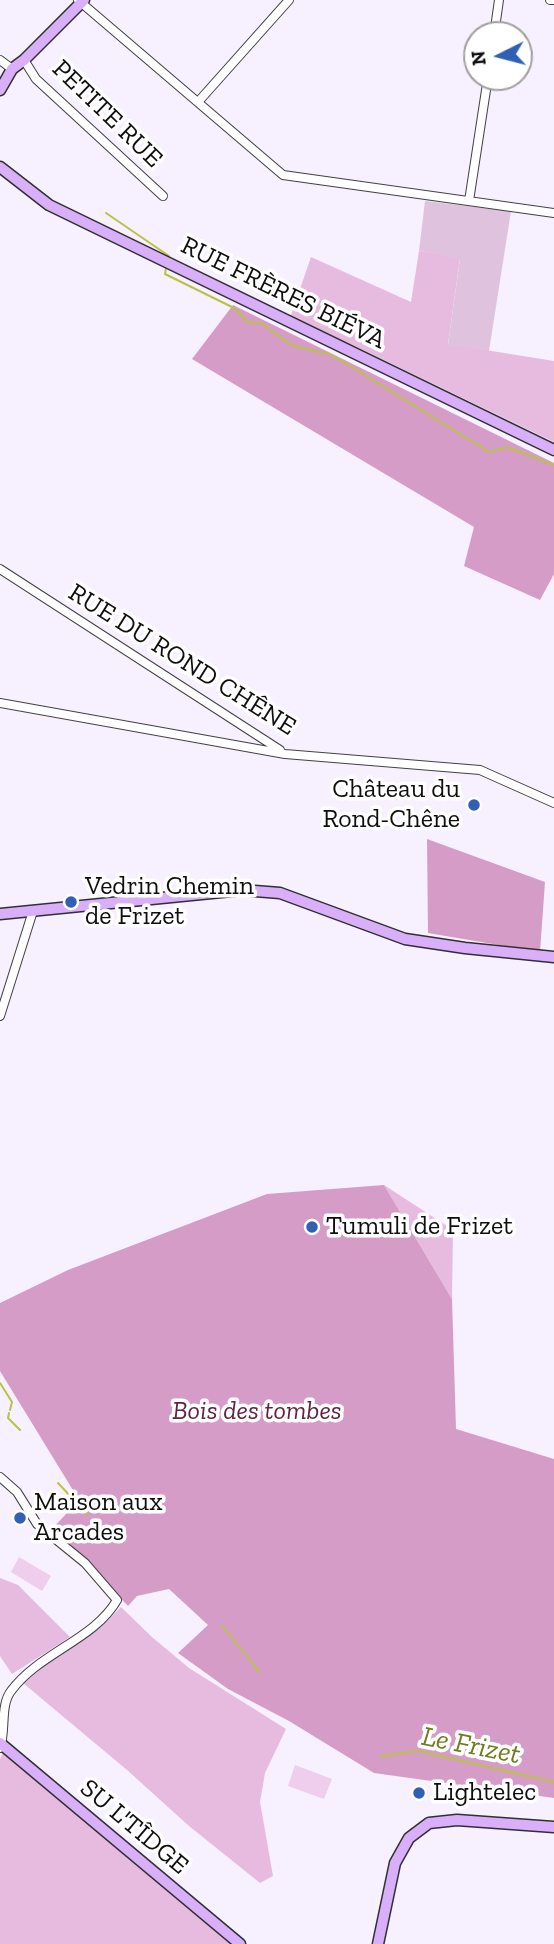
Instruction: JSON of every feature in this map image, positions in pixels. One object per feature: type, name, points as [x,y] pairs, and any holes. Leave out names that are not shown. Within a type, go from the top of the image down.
[{"type":"street","points":[[198,102],[289,0]]},
{"type":"street","points":[[496,21],[499,0]]},
{"type":"street","points":[[0,90],[12,69],[81,1],[283,175],[554,213]]},
{"type":"street","points":[[0,60],[12,69]]},
{"type":"street","name":"PETITE RUE","points":[[24,60],[36,79],[163,196]]},
{"type":"street","points":[[469,201],[486,91]]},
{"type":"street","name":"RUE FRÈRES BIÉVA","points":[[0,167],[49,205],[554,450]]},
{"type":"street","name":"RUE DU ROND CHÊNE","points":[[0,569],[285,754],[480,770],[554,803]]},
{"type":"street","points":[[0,703],[285,754]]},
{"type":"street","points":[[0,914],[242,890],[280,893],[405,939],[554,957]]},
{"type":"street","points":[[0,1016],[33,911]]},
{"type":"street","points":[[0,1477],[17,1492],[37,1524],[85,1563],[117,1600],[103,1621],[54,1651],[9,1692],[1,1746]]},
{"type":"street","name":"SU L'TÎDGE","points":[[1,1746],[240,1944]]},
{"type":"street","points":[[378,1944],[395,1863],[409,1838],[429,1823],[457,1820],[554,1827]]},
{"type":"shaded area","points":[[425,201],[511,211],[489,351],[448,345],[460,259],[419,251]]},
{"type":"shaded area","points":[[419,251],[460,258],[448,344],[554,361],[554,442],[355,346],[290,318],[311,257],[411,302]]},
{"type":"shaded area","points":[[384,1185],[453,1230],[452,1299]]},
{"type":"shaded area","points":[[19,1557],[51,1576],[42,1591],[11,1572]]},
{"type":"shaded area","points":[[0,1578],[18,1585],[70,1637],[12,1674],[0,1656]]},
{"type":"shaded area","points":[[121,1607],[189,1668],[286,1729],[265,1773],[260,1802],[273,1876],[260,1883],[189,1826],[23,1683],[57,1652],[108,1620]]},
{"type":"shaded area","points":[[3,1752],[233,1944],[0,1944],[0,1759]]},
{"type":"shaded area","points":[[295,1765],[332,1779],[324,1799],[288,1786]]},
{"type":"green space","points":[[233,305],[554,463],[554,574],[540,600],[464,566],[474,527],[192,359]]},
{"type":"green space","points":[[427,839],[545,882],[540,952],[428,933]]},
{"type":"green space","name":"Bois des tombes","points":[[384,1185],[452,1299],[456,1429],[554,1459],[554,1798],[374,1773],[289,1721],[228,1689],[178,1653],[208,1625],[169,1589],[137,1596],[128,1606],[53,1528],[79,1500],[0,1371],[0,1303],[68,1270],[267,1194]]},
{"type":"waterway","points":[[106,213],[169,256],[168,259]]},
{"type":"waterway","points":[[166,268],[165,274],[236,309],[247,322],[261,323],[291,345],[332,355],[489,452],[507,447],[554,465]]},
{"type":"waterway","name":"Le Frizet","points":[[0,1383],[12,1402],[10,1410]]},
{"type":"waterway","name":"Le Frizet","points":[[9,1413],[8,1418],[20,1430]]},
{"type":"waterway","name":"Le Frizet","points":[[58,1483],[88,1515]]},
{"type":"waterway","name":"Le Frizet","points":[[222,1625],[260,1673]]},
{"type":"waterway","name":"Le Frizet","points":[[381,1756],[418,1751],[554,1782]]},
{"type":"place","name":"Château du Rond-Chêne","points":[[474,805]]},
{"type":"place","name":"Vedrin Chemin de Frizet","points":[[71,902]]},
{"type":"place","name":"Tumuli de Frizet","points":[[312,1227]]},
{"type":"place","name":"Maison aux Arcades","points":[[20,1518]]},
{"type":"place","name":"Lightelec","points":[[419,1793]]}]
